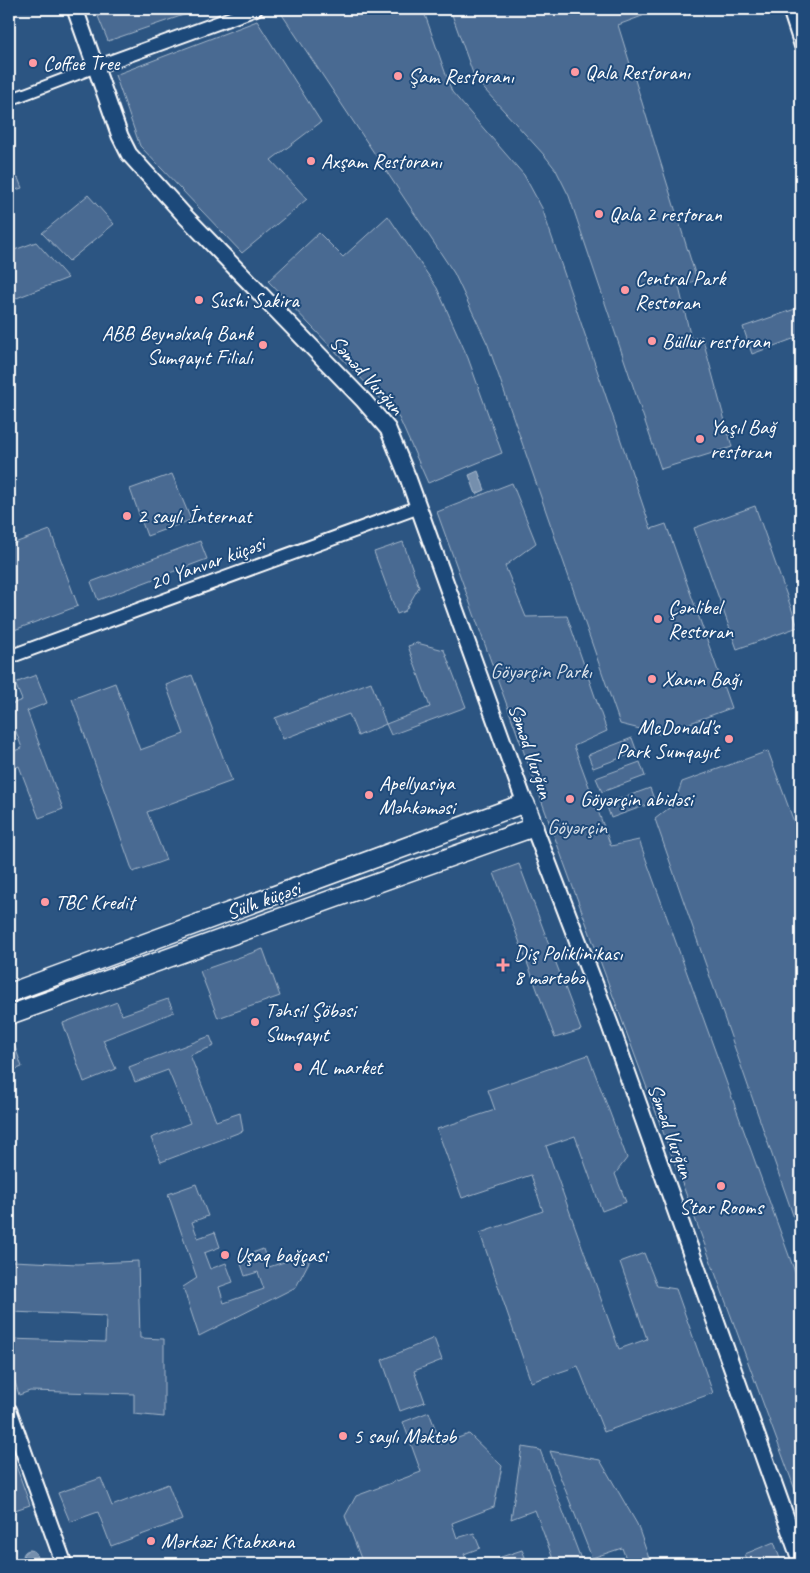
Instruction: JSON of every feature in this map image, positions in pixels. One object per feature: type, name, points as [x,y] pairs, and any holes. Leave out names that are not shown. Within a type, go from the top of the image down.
[{"type":"highway","name":"Səməd Vurğun","points":[[525,803],[534,827]]},
{"type":"highway","name":"Sülh küçəsi","points":[[9,993],[525,803]]},
{"type":"highway","name":"Sülh küçəsi","points":[[9,1015],[534,827]]},
{"type":"highway","points":[[225,914],[233,935]]},
{"type":"main road","name":"Səməd Vurğun","points":[[75,9],[120,136],[129,154],[186,217],[377,415],[394,443],[419,507],[525,803]]},
{"type":"main road","name":"Səməd Vurğun","points":[[534,827],[610,1025],[801,1561]]},
{"type":"main road","points":[[9,1411],[64,1564]]},
{"type":"street","points":[[9,100],[96,66],[256,9]]},
{"type":"street","points":[[788,9],[801,46]]},
{"type":"street","name":"20 Yanvar küçəsi","points":[[9,656],[419,507]]},
{"type":"green space","points":[[95,9],[201,9],[108,41]]},
{"type":"green space","points":[[292,9],[423,9],[452,92],[524,175],[542,208],[651,529],[666,524],[731,708],[660,734],[620,724],[488,345],[454,273],[281,13]]},
{"type":"green space","points":[[450,9],[661,9],[618,25],[697,280],[679,287],[691,339],[702,336],[732,447],[661,469],[569,196],[556,170],[545,156],[475,79]]},
{"type":"green space","points":[[257,21],[321,122],[271,160],[307,199],[242,253],[140,146],[115,75]]},
{"type":"green space","points":[[18,178],[22,188],[9,192],[9,181]]},
{"type":"green space","points":[[88,195],[114,224],[69,261],[42,233]]},
{"type":"green space","points":[[388,216],[437,288],[468,358],[502,453],[428,483],[399,418],[268,281],[319,233],[343,257]]},
{"type":"green space","points":[[36,242],[68,278],[9,301],[9,252]]},
{"type":"green space","points":[[801,307],[801,336],[752,354],[743,327]]},
{"type":"green space","points":[[172,474],[191,520],[147,536],[130,489]]},
{"type":"green space","points":[[512,483],[536,543],[505,566],[526,617],[567,616],[607,731],[574,746],[611,846],[639,840],[801,1289],[801,1506],[437,512]]},
{"type":"green space","points":[[755,506],[798,627],[737,649],[694,528]]},
{"type":"green space","points":[[50,530],[78,606],[9,632],[9,545]]},
{"type":"green space","points":[[200,541],[207,559],[98,600],[91,582]]},
{"type":"green space","points":[[403,542],[419,587],[405,611],[397,614],[374,552]]},
{"type":"green space","points":[[417,643],[444,650],[466,707],[391,735],[386,724],[430,707],[408,646]]},
{"type":"green space","points":[[36,675],[47,703],[27,711],[63,809],[39,818],[19,766],[9,770],[9,753],[22,748],[15,729],[9,731],[9,705],[22,700],[15,683]]},
{"type":"green space","points":[[192,675],[232,781],[147,812],[166,860],[133,872],[72,699],[115,683],[140,750],[184,734],[166,685]]},
{"type":"green space","points":[[371,682],[386,724],[358,736],[349,714],[283,739],[275,718]]},
{"type":"green space","points":[[632,738],[637,752],[593,768],[588,755]]},
{"type":"green space","points":[[768,751],[801,841],[801,1238],[655,819],[674,804],[682,782]]},
{"type":"green space","points":[[640,762],[645,776],[602,792],[596,778]]},
{"type":"green space","points":[[650,788],[655,802],[611,818],[606,804]]},
{"type":"green space","points":[[519,864],[581,1030],[555,1038],[494,873]]},
{"type":"green space","points":[[263,949],[280,996],[218,1018],[200,971]]},
{"type":"green space","points":[[168,999],[174,1012],[103,1040],[116,1069],[84,1082],[63,1023],[117,1002],[122,1015]]},
{"type":"green space","points":[[210,1036],[214,1046],[190,1055],[216,1121],[240,1113],[243,1131],[161,1162],[151,1138],[190,1123],[168,1070],[135,1082],[129,1067]]},
{"type":"green space","points":[[13,1041],[22,1067],[9,1072],[9,1043]]},
{"type":"green space","points":[[588,1055],[627,1158],[615,1174],[626,1202],[602,1211],[575,1136],[546,1146],[619,1349],[647,1339],[620,1262],[644,1253],[657,1286],[676,1289],[713,1393],[604,1432],[578,1366],[531,1382],[480,1233],[543,1211],[531,1175],[462,1198],[437,1129],[495,1110],[488,1090]]},
{"type":"green space","points":[[196,1184],[208,1216],[192,1222],[198,1238],[215,1232],[220,1247],[204,1253],[210,1269],[226,1263],[233,1282],[219,1287],[224,1303],[264,1289],[258,1272],[245,1276],[239,1258],[263,1249],[269,1267],[293,1259],[310,1260],[296,1287],[199,1336],[183,1287],[197,1278],[168,1194]]},
{"type":"green space","points":[[12,1261],[78,1264],[138,1261],[140,1338],[164,1339],[164,1417],[134,1414],[134,1394],[30,1391],[19,1395],[9,1363],[9,1339],[105,1342],[106,1316],[12,1312]]},
{"type":"green space","points":[[434,1338],[442,1360],[414,1371],[425,1402],[400,1411],[382,1360]]},
{"type":"green space","points":[[429,1412],[441,1444],[469,1434],[502,1466],[494,1507],[452,1523],[457,1538],[474,1533],[480,1548],[464,1554],[468,1564],[363,1564],[345,1516],[356,1496],[421,1472],[403,1422]]},
{"type":"green space","points":[[9,1446],[30,1505],[9,1512]]},
{"type":"green space","points":[[522,1447],[540,1450],[582,1562],[581,1564],[540,1564],[553,1559],[535,1510],[511,1519]]},
{"type":"green space","points":[[550,1451],[600,1460],[637,1524],[651,1564],[628,1564],[622,1548],[592,1558]]},
{"type":"green space","points":[[101,1478],[112,1506],[168,1484],[182,1520],[111,1546],[98,1512],[70,1522],[58,1493]]},
{"type":"green space","points":[[774,1542],[782,1564],[749,1564],[745,1554]]},
{"type":"green space","points":[[522,1550],[528,1564],[501,1564],[498,1558]]},
{"type":"shaded area","points":[[478,471],[485,490],[476,494],[469,475]]},
{"type":"shaded area","points":[[27,1550],[33,1550],[37,1557],[33,1564],[27,1564],[23,1560],[23,1554]]},
{"type":"place","name":"Coffee Tree","points":[[33,63]]},
{"type":"place","name":"Qala Restoranı","points":[[575,72]]},
{"type":"place","name":"Şam Restoranı","points":[[398,76]]},
{"type":"place","name":"Axşam Restoranı","points":[[311,161]]},
{"type":"place","name":"Qala 2 restoran","points":[[599,214]]},
{"type":"place","name":"Central Park Restoran","points":[[625,290]]},
{"type":"place","name":"Sushi Sakira","points":[[199,300]]},
{"type":"place","name":"Büllur restoran","points":[[652,341]]},
{"type":"place","name":"ABB Beynəlxalq Bank Sumqayıt Filialı","points":[[263,345]]},
{"type":"place","name":"Yaşıl Bağ restoran","points":[[700,439]]},
{"type":"place","name":"2 saylı İnternat","points":[[127,516]]},
{"type":"place","name":"Çənlibel Restoran","points":[[658,619]]},
{"type":"place","name":"Xanın Bağı","points":[[652,679]]},
{"type":"place","name":"McDonald's Park Sumqayıt","points":[[729,739]]},
{"type":"place","name":"Apellyasiya Məhkəməsi","points":[[369,795]]},
{"type":"place","name":"Göyərçin abidəsi","points":[[570,799]]},
{"type":"place","name":"TBC Kredit","points":[[45,902]]},
{"type":"place","name":"Diş Poliklinikası 8 mərtəbə","points":[[503,965]]},
{"type":"place","name":"Təhsil Şöbəsi Sumqayıt","points":[[255,1022]]},
{"type":"place","name":"AL market","points":[[298,1067]]},
{"type":"place","name":"Star Rooms","points":[[721,1186]]},
{"type":"place","name":"Uşaq bağçasi","points":[[225,1255]]},
{"type":"place","name":"5 saylı Məktəb","points":[[343,1436]]},
{"type":"place","name":"Mərkəzi Kitabxana","points":[[151,1541]]},
{"type":"park label","name":"Göyərçin Parkı","points":[[541,671]]},
{"type":"park label","name":"Göyərçin","points":[[577,827]]}]
